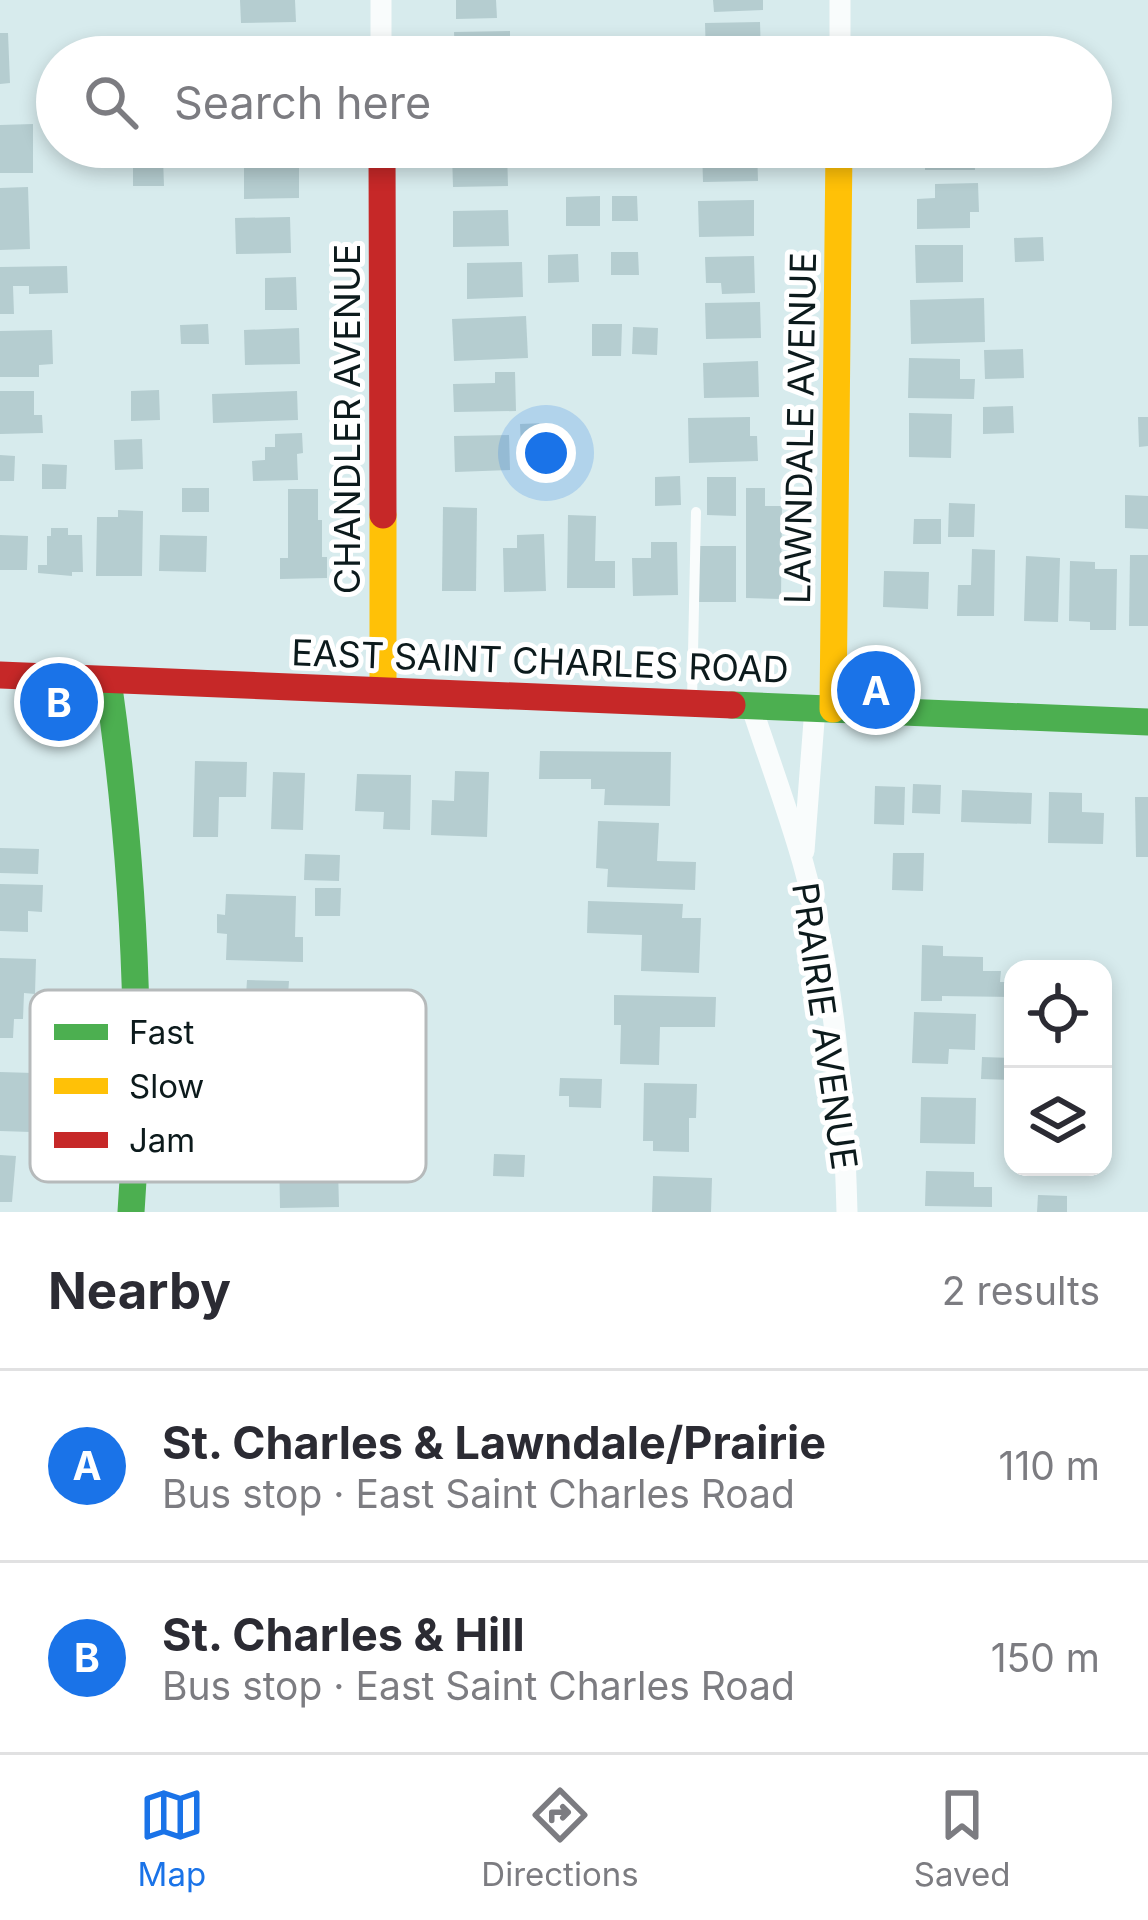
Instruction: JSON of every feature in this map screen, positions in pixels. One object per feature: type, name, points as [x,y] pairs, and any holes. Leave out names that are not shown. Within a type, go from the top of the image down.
[{"type":"street","points":[[381,0],[381,36]]},
{"type":"street","points":[[840,0],[840,36]]},
{"type":"street","name":"CHANDLER AVENUE","points":[[382,168],[383,690]]},
{"type":"street","name":"LAWNDALE AVENUE","points":[[824,709],[838,168]]},
{"type":"street","name":"EAST SAINT CHARLES ROAD","points":[[0,676],[1148,722]]},
{"type":"street","points":[[108,680],[120,760],[136,990]]},
{"type":"street","name":"PRAIRIE AVENUE","points":[[751,705],[803,863],[829,995],[847,1212]]},
{"type":"street","points":[[803,863],[824,709]]},
{"type":"street","points":[[131,1212],[132,1182]]},
{"type":"lane","points":[[692,703],[696,512]]},
{"type":"building","points":[[240,0],[295,0],[296,22],[241,23]]},
{"type":"building","points":[[456,0],[496,0],[497,18],[456,19]]},
{"type":"building","points":[[713,0],[763,0],[763,10],[714,12]]},
{"type":"building","points":[[760,22],[760,36],[705,36],[705,23]]},
{"type":"building","points":[[510,31],[510,36],[454,36],[454,32]]},
{"type":"building","points":[[0,33],[8,33],[10,83],[0,84]]},
{"type":"building","points":[[33,124],[33,173],[0,173],[0,125]]},
{"type":"building","points":[[133,168],[163,168],[164,186],[133,186]]},
{"type":"building","points":[[244,168],[299,168],[299,198],[244,199]]},
{"type":"building","points":[[452,168],[508,168],[508,186],[453,187]]},
{"type":"building","points":[[703,168],[758,168],[758,181],[703,182]]},
{"type":"building","points":[[975,168],[975,170],[925,170]]},
{"type":"building","points":[[978,183],[979,212],[970,212],[970,228],[917,229],[917,199],[935,198],[935,184]]},
{"type":"building","points":[[28,187],[30,249],[0,250],[0,188]]},
{"type":"building","points":[[600,196],[600,226],[566,226],[566,197]]},
{"type":"building","points":[[612,196],[637,196],[638,221],[612,221]]},
{"type":"building","points":[[754,200],[754,236],[699,237],[698,201]]},
{"type":"building","points":[[508,210],[509,246],[453,247],[453,211]]},
{"type":"building","points":[[290,217],[291,253],[236,254],[235,218]]},
{"type":"building","points":[[1043,237],[1044,261],[1015,262],[1014,238]]},
{"type":"building","points":[[915,245],[963,245],[963,282],[916,283]]},
{"type":"building","points":[[611,252],[638,252],[639,275],[611,275]]},
{"type":"building","points":[[578,254],[579,282],[548,283],[548,255]]},
{"type":"building","points":[[754,256],[755,293],[722,294],[721,283],[706,283],[705,257]]},
{"type":"building","points":[[522,262],[523,297],[467,299],[467,263]]},
{"type":"building","points":[[67,266],[68,293],[29,294],[29,286],[13,286],[14,314],[0,314],[0,267]]},
{"type":"building","points":[[296,277],[297,310],[265,310],[265,278]]},
{"type":"building","points":[[984,298],[985,342],[911,344],[910,300]]},
{"type":"building","points":[[760,302],[761,338],[706,339],[705,303]]},
{"type":"building","points":[[526,316],[528,358],[454,361],[452,319]]},
{"type":"building","points":[[208,324],[209,344],[181,344],[180,325]]},
{"type":"building","points":[[592,324],[622,324],[621,356],[592,356]]},
{"type":"building","points":[[633,327],[658,328],[657,355],[632,354]]},
{"type":"building","points":[[299,328],[300,364],[245,365],[244,330]]},
{"type":"building","points":[[52,330],[53,364],[39,365],[39,377],[0,377],[0,331]]},
{"type":"building","points":[[1023,349],[1024,378],[985,379],[984,350]]},
{"type":"building","points":[[909,358],[960,359],[960,379],[975,379],[974,399],[908,398]]},
{"type":"building","points":[[758,361],[759,397],[704,398],[703,363]]},
{"type":"building","points":[[495,372],[515,372],[516,411],[454,412],[453,384],[495,383]]},
{"type":"building","points":[[159,390],[160,420],[131,421],[131,391]]},
{"type":"building","points":[[0,391],[34,391],[34,415],[42,415],[43,433],[0,434]]},
{"type":"building","points":[[297,391],[298,420],[213,423],[212,394]]},
{"type":"building","points":[[1013,406],[1014,433],[983,434],[983,407]]},
{"type":"building","points":[[909,413],[952,414],[951,458],[909,457]]},
{"type":"building","points":[[750,417],[758,461],[689,463],[688,418]]},
{"type":"building","points":[[1138,417],[1148,417],[1148,446],[1139,447]]},
{"type":"building","points":[[546,423],[547,446],[521,446],[520,424]]},
{"type":"building","points":[[302,433],[298,480],[253,481],[252,461],[265,460],[265,447],[275,447],[275,434]]},
{"type":"building","points":[[509,435],[510,470],[455,472],[454,436]]},
{"type":"building","points":[[142,439],[143,469],[115,470],[114,440]]},
{"type":"building","points":[[0,455],[15,456],[14,481],[0,481]]},
{"type":"building","points":[[42,464],[67,465],[66,489],[42,489]]},
{"type":"building","points":[[680,476],[681,505],[655,506],[655,477]]},
{"type":"building","points":[[707,477],[736,477],[736,516],[707,515]]},
{"type":"building","points":[[182,488],[209,488],[209,512],[182,512]]},
{"type":"building","points":[[746,488],[765,488],[765,506],[782,506],[781,599],[746,598]]},
{"type":"building","points":[[288,489],[318,489],[327,578],[280,579],[280,558],[288,558]]},
{"type":"building","points":[[1125,495],[1148,496],[1148,529],[1125,528]]},
{"type":"building","points":[[949,503],[975,504],[974,537],[948,537]]},
{"type":"building","points":[[443,507],[477,508],[476,591],[442,591]]},
{"type":"building","points":[[118,510],[143,511],[142,576],[96,576],[97,517],[118,517]]},
{"type":"building","points":[[568,515],[596,516],[595,561],[615,561],[615,588],[567,588]]},
{"type":"building","points":[[914,519],[941,519],[941,544],[913,544]]},
{"type":"building","points":[[51,528],[68,528],[68,535],[82,535],[83,572],[72,572],[72,576],[38,573],[38,565],[47,565]]},
{"type":"building","points":[[544,534],[546,591],[504,592],[503,548],[517,548],[517,535]]},
{"type":"building","points":[[0,535],[28,536],[27,570],[0,570]]},
{"type":"building","points":[[160,535],[207,536],[206,572],[159,571]]},
{"type":"building","points":[[651,542],[677,542],[678,595],[633,596],[632,558],[651,558]]},
{"type":"building","points":[[694,546],[736,546],[736,602],[694,602]]},
{"type":"building","points":[[972,549],[995,550],[994,616],[957,616],[958,585],[971,585]]},
{"type":"building","points":[[1130,555],[1148,555],[1148,626],[1129,626]]},
{"type":"building","points":[[1026,556],[1060,558],[1058,622],[1024,621]]},
{"type":"building","points":[[1070,561],[1095,562],[1095,569],[1117,569],[1116,630],[1090,630],[1090,622],[1069,621]]},
{"type":"building","points":[[884,571],[929,572],[928,609],[883,607]]},
{"type":"building","points":[[540,751],[671,752],[670,806],[604,805],[605,789],[591,789],[591,779],[539,779]]},
{"type":"building","points":[[195,761],[247,762],[246,797],[219,797],[218,837],[193,837]]},
{"type":"building","points":[[455,771],[489,772],[487,837],[431,835],[432,800],[454,801]]},
{"type":"building","points":[[273,772],[305,773],[303,830],[271,829]]},
{"type":"building","points":[[357,774],[411,775],[410,830],[383,829],[384,812],[355,811]]},
{"type":"building","points":[[913,784],[941,785],[940,814],[912,813]]},
{"type":"building","points":[[875,786],[905,787],[904,825],[874,824]]},
{"type":"building","points":[[962,790],[1032,793],[1031,824],[961,822]]},
{"type":"building","points":[[1049,792],[1082,793],[1082,812],[1104,813],[1103,844],[1048,843]]},
{"type":"building","points":[[1135,797],[1148,797],[1148,857],[1136,857]]},
{"type":"building","points":[[598,821],[659,823],[657,861],[696,862],[695,890],[607,887],[608,869],[596,868]]},
{"type":"building","points":[[0,848],[39,849],[38,874],[0,873]]},
{"type":"building","points":[[893,853],[924,853],[923,891],[892,890]]},
{"type":"building","points":[[305,854],[340,855],[339,881],[304,880]]},
{"type":"building","points":[[0,884],[43,885],[42,912],[28,911],[28,932],[0,931]]},
{"type":"building","points":[[315,888],[341,888],[340,916],[315,916]]},
{"type":"building","points":[[226,894],[296,896],[295,937],[303,937],[303,962],[226,960],[227,934],[217,933],[217,914],[225,915]]},
{"type":"building","points":[[588,901],[683,904],[682,918],[701,918],[699,973],[641,971],[642,935],[587,933]]},
{"type":"building","points":[[922,945],[943,946],[943,956],[983,957],[983,971],[1001,971],[1004,997],[942,996],[942,1001],[921,1001]]},
{"type":"building","points":[[0,958],[36,959],[35,990],[24,993],[23,1019],[14,1019],[13,1038],[0,1038]]},
{"type":"building","points":[[247,980],[289,981],[288,990],[246,990]]},
{"type":"building","points":[[614,995],[716,997],[715,1027],[660,1027],[659,1065],[620,1064],[621,1025],[614,1025]]},
{"type":"building","points":[[914,1012],[976,1014],[975,1050],[949,1049],[948,1064],[912,1063]]},
{"type":"building","points":[[982,1057],[1004,1058],[1004,1080],[981,1079]]},
{"type":"building","points":[[0,1072],[30,1073],[30,1132],[0,1131]]},
{"type":"building","points":[[560,1078],[602,1079],[601,1108],[569,1107],[569,1096],[559,1096]]},
{"type":"building","points":[[644,1083],[697,1084],[696,1118],[689,1118],[689,1152],[653,1151],[653,1141],[643,1141]]},
{"type":"building","points":[[921,1097],[976,1098],[975,1144],[920,1143]]},
{"type":"building","points":[[494,1154],[525,1155],[524,1177],[493,1176]]},
{"type":"building","points":[[0,1155],[16,1156],[12,1202],[0,1202]]},
{"type":"building","points":[[926,1171],[974,1172],[974,1187],[992,1187],[992,1207],[925,1206]]},
{"type":"building","points":[[653,1176],[712,1178],[711,1212],[652,1212]]},
{"type":"building","points":[[280,1182],[338,1182],[339,1207],[280,1208]]},
{"type":"building","points":[[1038,1195],[1067,1196],[1067,1212],[1037,1212]]},
{"type":"traffic: fast","points":[[108,680],[124,813],[135,990]]},
{"type":"traffic: fast","points":[[732,705],[1148,722]]},
{"type":"traffic: fast","points":[[131,1212],[133,1182]]},
{"type":"traffic: slow","points":[[833,709],[839,168]]},
{"type":"traffic: slow","points":[[383,515],[383,690]]},
{"type":"traffic: jam","points":[[382,168],[383,515]]},
{"type":"traffic: jam","points":[[0,675],[732,705]]},
{"type":"place","name":"St. Charles & Lawndale/Prairie","points":[[876,690]]},
{"type":"place","name":"St. Charles & Hill","points":[[59,702]]}]
